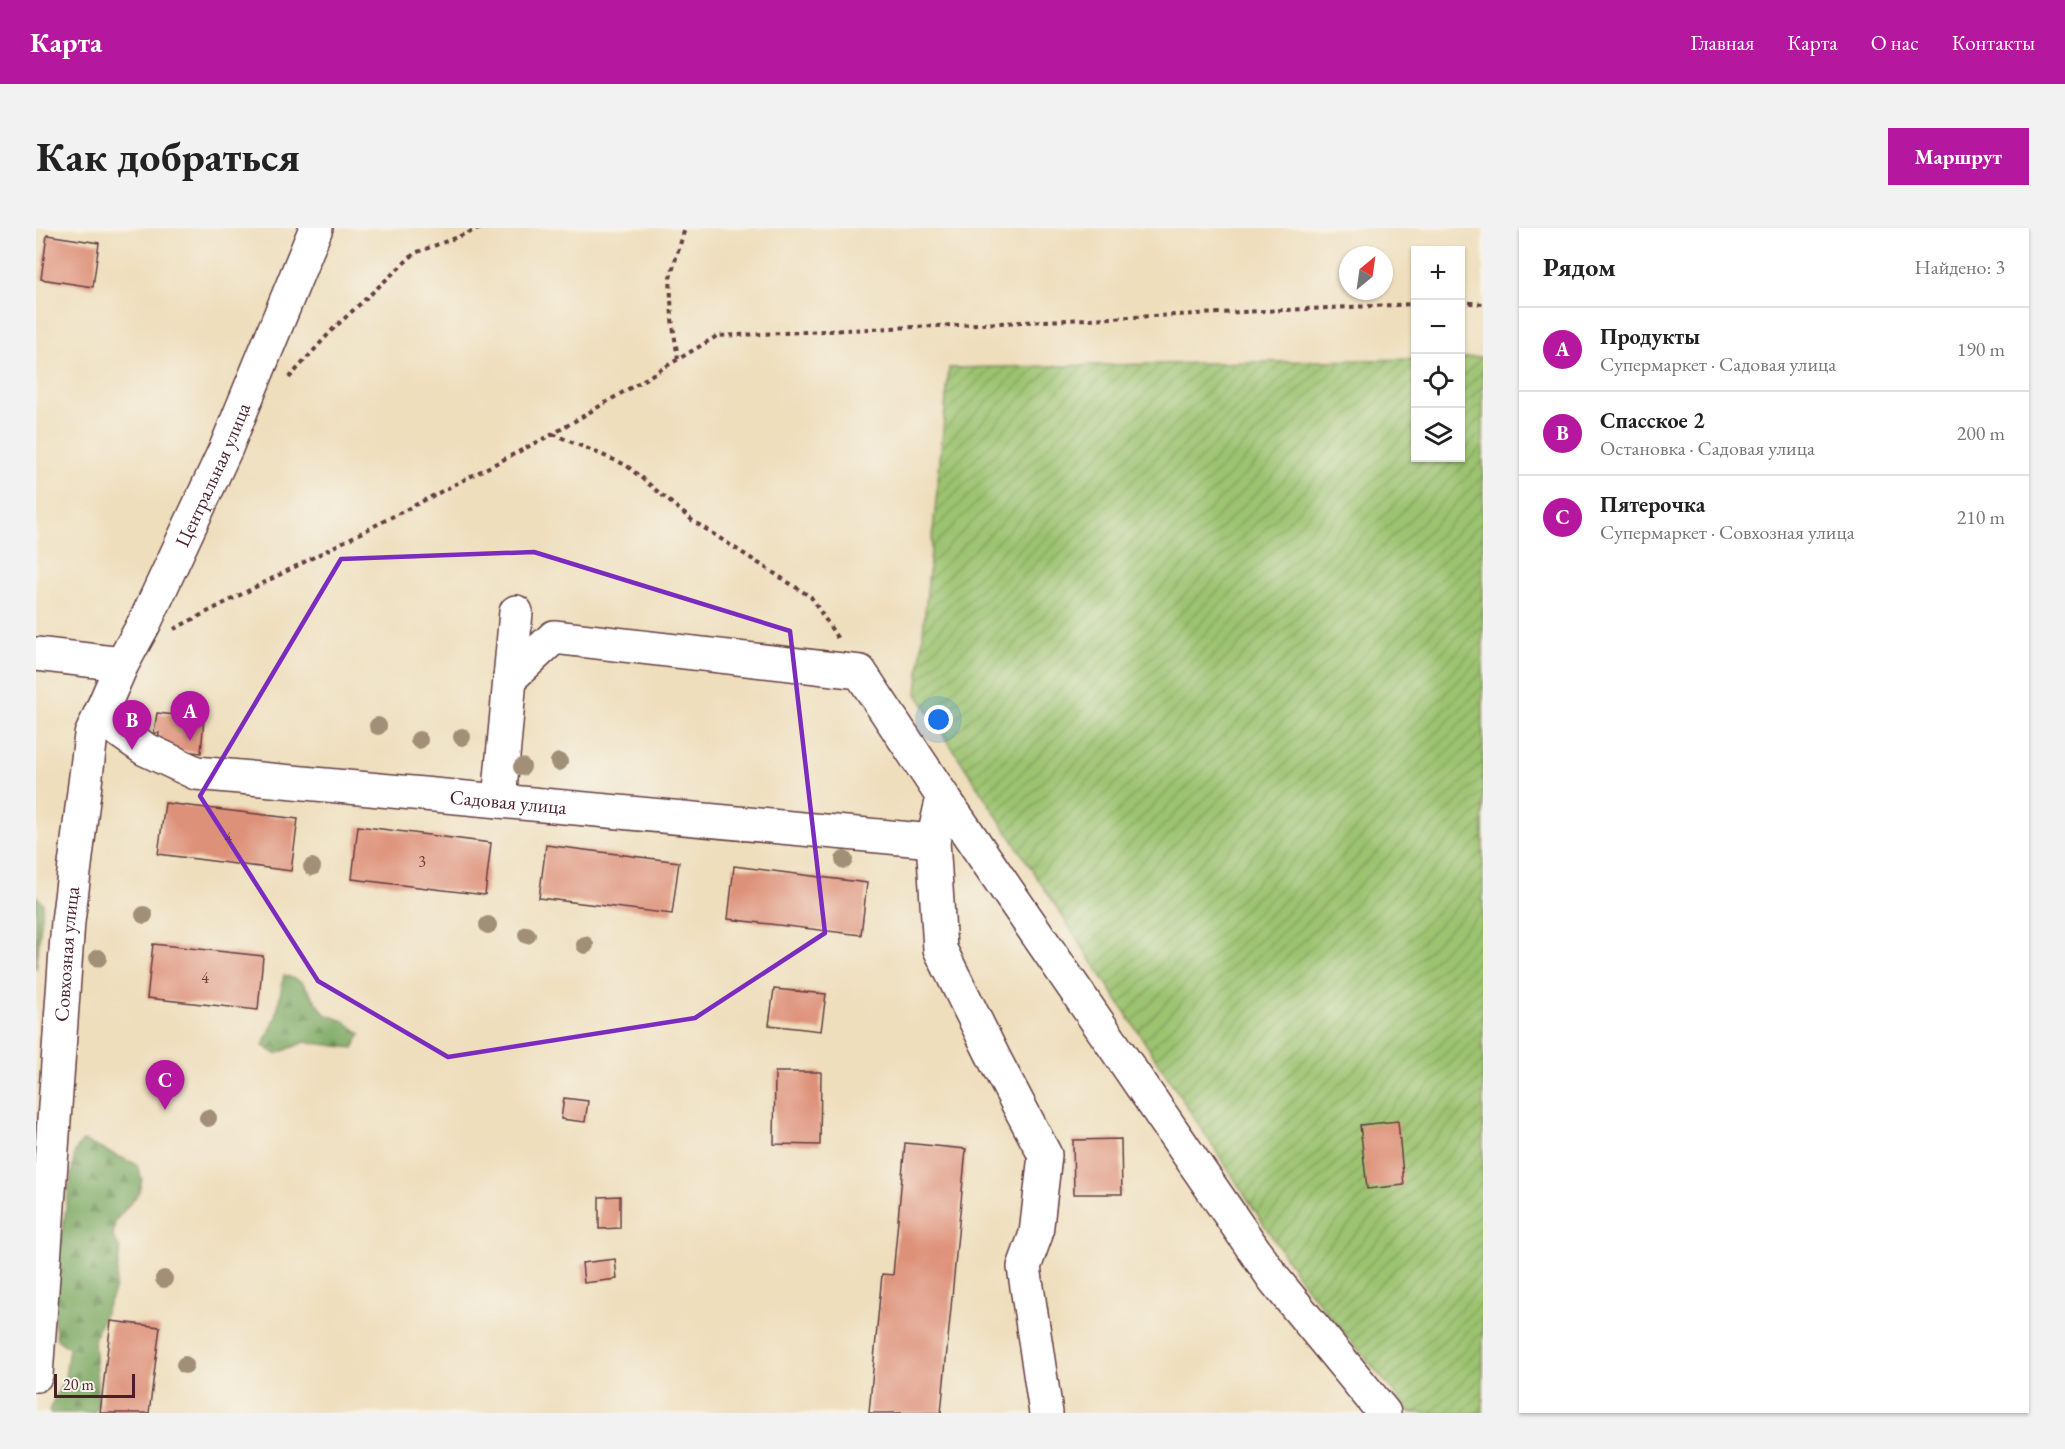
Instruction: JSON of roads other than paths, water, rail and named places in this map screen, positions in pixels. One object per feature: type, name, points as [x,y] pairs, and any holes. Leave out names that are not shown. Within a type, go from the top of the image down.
[{"type":"street","name":"Центральная улица","points":[[99,717],[122,664],[145,621],[226,448],[316,228]]},
{"type":"street","points":[[499,801],[516,612]]},
{"type":"street","points":[[510,678],[554,637],[860,672],[943,797],[1274,1279],[1384,1413]]},
{"type":"street","points":[[36,654],[122,664]]},
{"type":"street","name":"Садовая улица","points":[[99,717],[145,749],[196,773],[933,841]]},
{"type":"street","name":"Совхозная улица","points":[[36,1375],[68,922],[92,735],[99,717]]},
{"type":"street","points":[[943,797],[933,841],[940,950],[1045,1155],[1036,1234],[1024,1267],[1046,1413]]},
{"type":"place","name":"Продукты","points":[[190,741]]},
{"type":"place","name":"Спасское 2","points":[[132,750]]},
{"type":"place","name":"Пятерочка","points":[[165,1110]]}]
